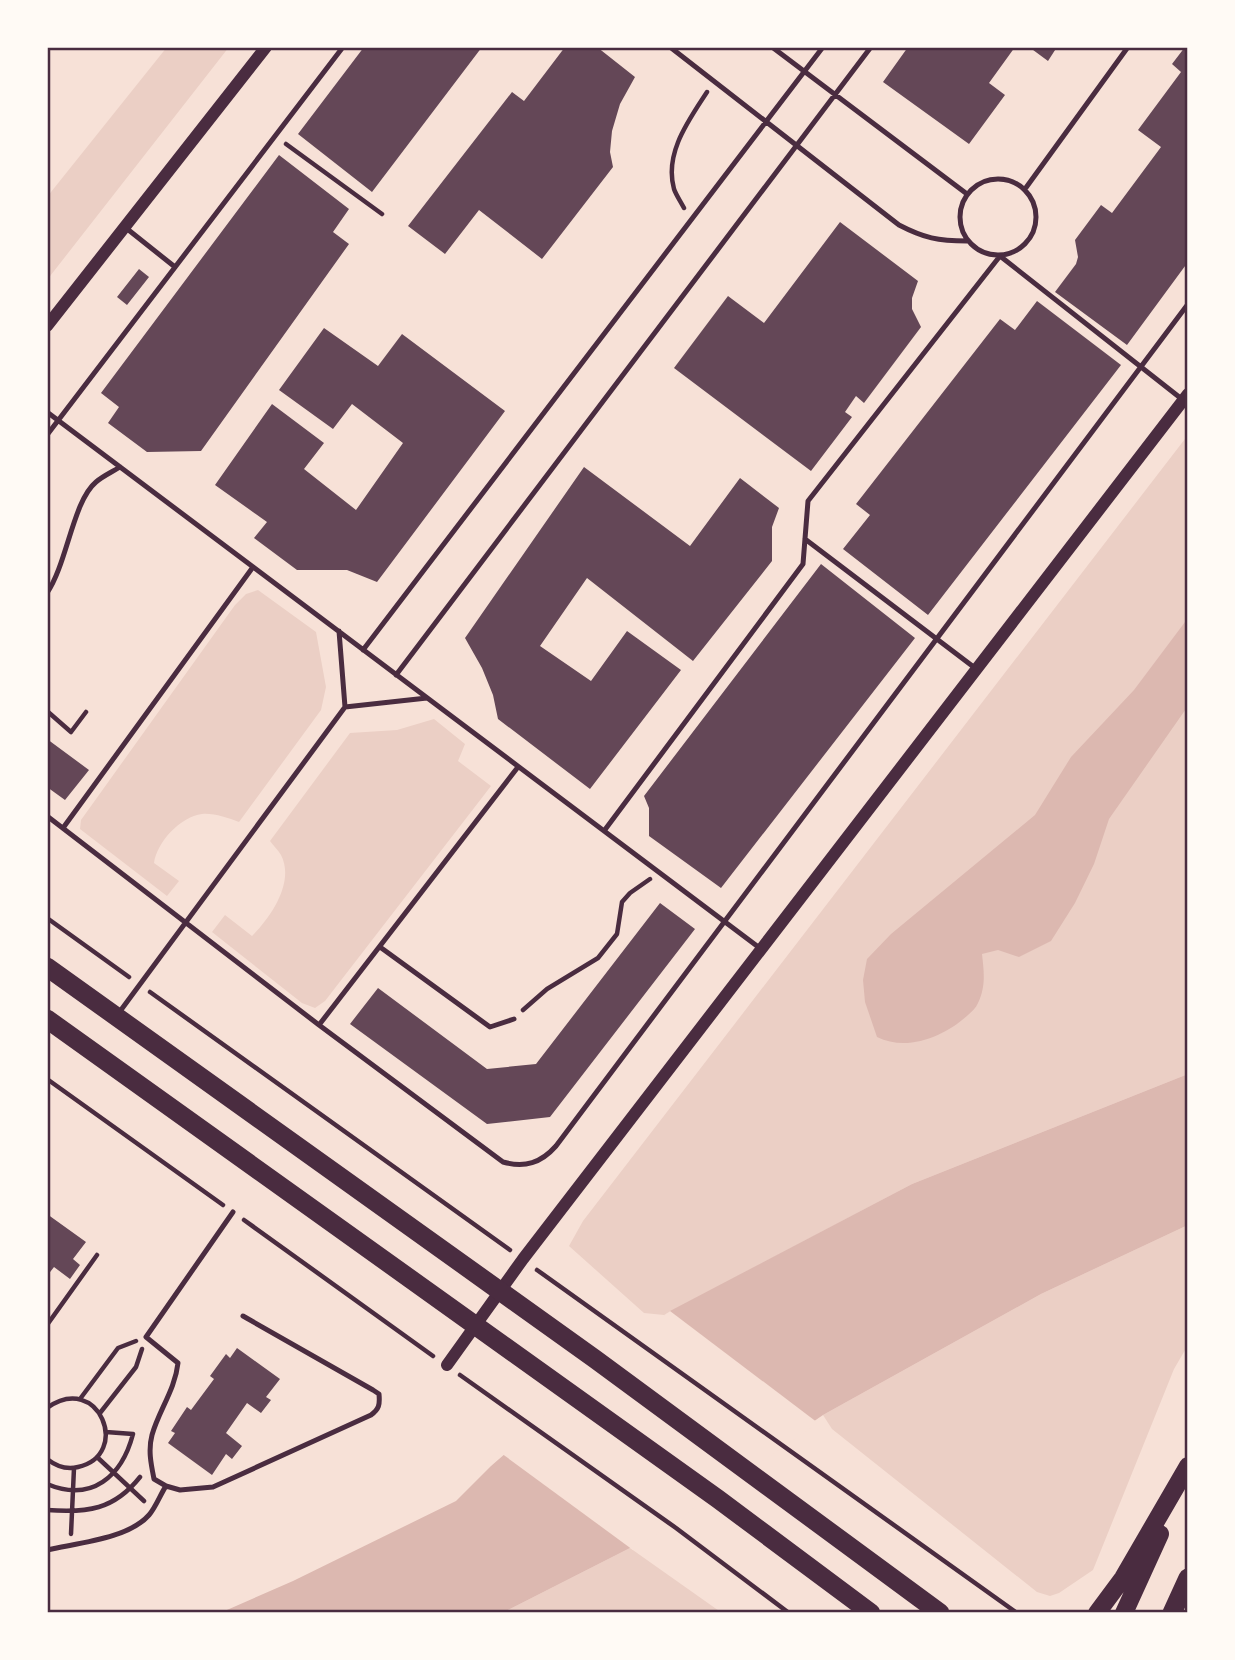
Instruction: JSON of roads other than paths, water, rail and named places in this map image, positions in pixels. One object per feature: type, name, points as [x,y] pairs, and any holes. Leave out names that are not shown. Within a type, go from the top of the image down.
[{"type":"highway","points":[[47,967],[595,1359],[939,1611]]},
{"type":"highway","points":[[47,1020],[718,1499],[871,1613]]},
{"type":"highway","points":[[1171,1613],[1188,1578]]},
{"type":"main road","points":[[1097,1613],[1123,1578],[1188,1466]]},
{"type":"main road","points":[[1124,1613],[1188,1474]]},
{"type":"street","points":[[47,326],[266,47]]},
{"type":"street","points":[[447,1365],[523,1259],[1186,397]]},
{"type":"lane","points":[[47,435],[343,47]]},
{"type":"lane","points":[[670,47],[899,225],[920,236],[939,241],[967,241]]},
{"type":"lane","points":[[772,47],[967,194]]},
{"type":"lane","points":[[363,650],[823,47]]},
{"type":"lane","points":[[396,674],[871,47]]},
{"type":"lane","points":[[1025,189],[1128,47]]},
{"type":"lane","points":[[1001,178],[1025,189],[1036,212],[1036,225],[1023,247],[1000,256],[987,255],[967,241],[961,230],[959,217],[961,205],[976,185],[1001,178]]},
{"type":"lane","points":[[125,227],[175,267]]},
{"type":"lane","points":[[1000,256],[1141,367],[1186,397]]},
{"type":"lane","points":[[604,831],[803,564],[808,501],[1000,256]]},
{"type":"lane","points":[[47,816],[319,1026],[503,1162],[519,1166],[533,1163],[547,1156],[556,1146],[1188,304]]},
{"type":"lane","points":[[47,412],[761,949]]},
{"type":"lane","points":[[47,593],[60,571],[84,499],[94,483],[120,467]]},
{"type":"lane","points":[[805,539],[977,669]]},
{"type":"lane","points":[[63,828],[253,567]]},
{"type":"lane","points":[[116,1016],[345,707],[339,631]]},
{"type":"lane","points":[[345,707],[428,698]]},
{"type":"lane","points":[[319,1026],[518,767]]},
{"type":"lane","points":[[380,947],[490,1027],[514,1019]]},
{"type":"lane","points":[[233,1212],[146,1337],[178,1363],[176,1380],[152,1435],[149,1453],[154,1479],[166,1486],[180,1490],[213,1487],[377,1410],[380,1403],[379,1394],[243,1316]]},
{"type":"lane","points":[[47,1550],[101,1539],[134,1527],[150,1514],[166,1486]]}]
